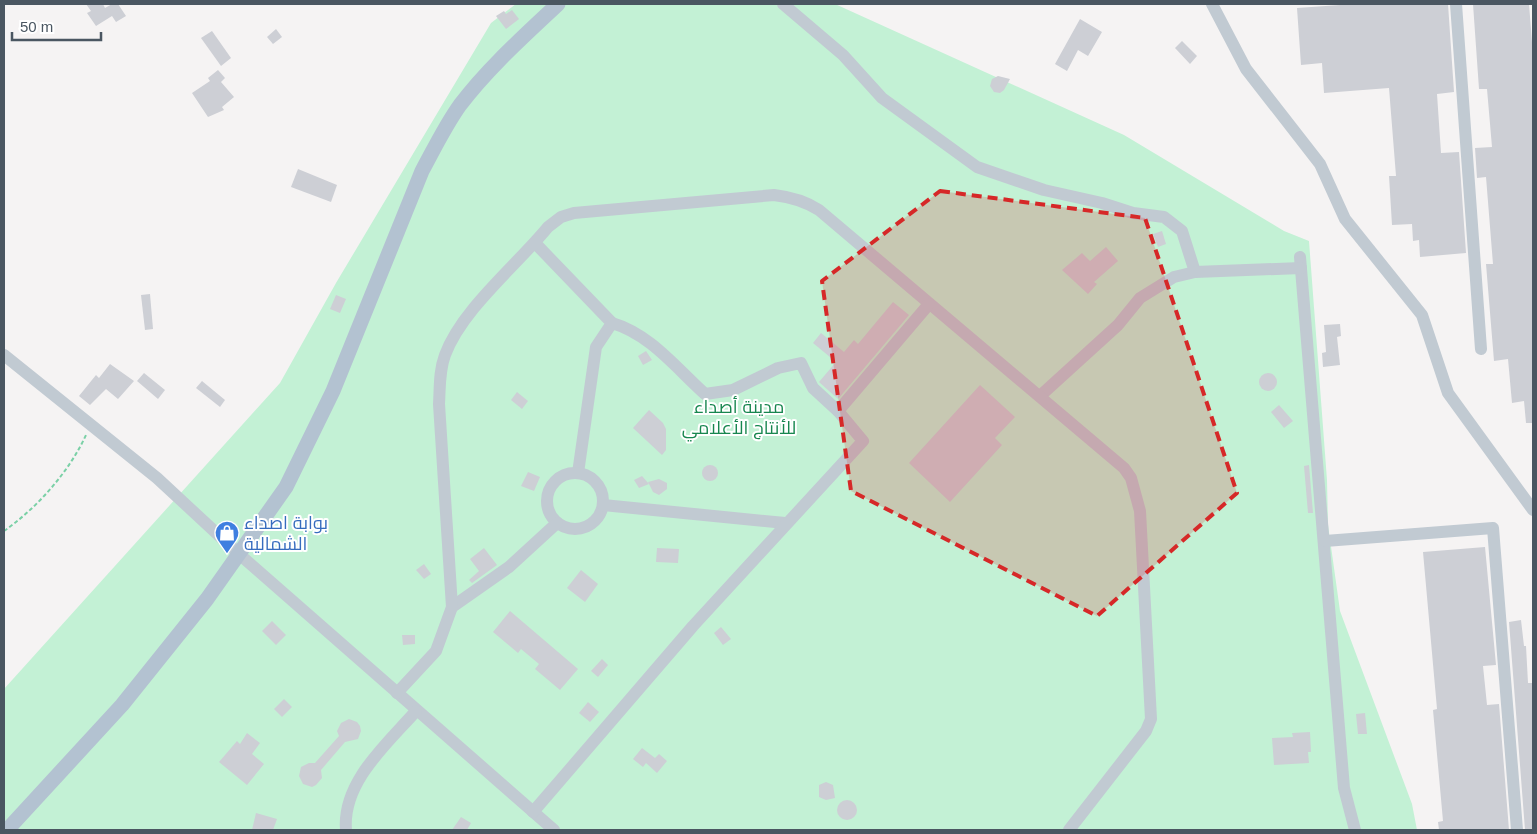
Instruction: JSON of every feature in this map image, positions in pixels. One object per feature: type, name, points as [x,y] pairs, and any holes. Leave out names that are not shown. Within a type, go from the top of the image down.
[{"type":"main road","points":[[7,830],[122,705],[207,599],[291,479],[333,391],[422,171],[440,138],[460,106],[489,71],[558,4]]},
{"type":"street","points":[[783,4],[843,54],[882,98],[977,167],[1044,190],[1102,203],[1133,213],[1164,216],[1182,231],[1195,272]]},
{"type":"street","points":[[1212,4],[1246,68],[1320,164],[1345,219],[1422,314],[1448,393],[1533,510]]},
{"type":"street","points":[[1456,4],[1481,349]]},
{"type":"street","points":[[397,693],[436,651],[452,607],[439,404],[440,374],[445,356],[462,324],[554,222],[561,217],[574,213],[764,196],[788,197],[809,204],[819,210],[1124,468],[1131,478],[1140,511],[1150,719],[1146,731],[1069,830]]},
{"type":"street","points":[[533,812],[785,523],[863,441],[838,411],[813,388],[800,363],[769,371],[733,390],[705,394],[649,342],[628,328],[612,323],[535,243]]},
{"type":"street","points":[[1040,396],[1118,325],[1140,298],[1174,277],[1195,272],[1301,262],[1344,788],[1355,830]]},
{"type":"street","points":[[838,411],[928,304]]},
{"type":"street","points":[[578,473],[596,348],[612,323]]},
{"type":"street","points":[[4,355],[92,423],[158,478],[239,554],[554,830]]},
{"type":"street","points":[[578,473],[587,475],[600,488],[603,505],[594,522],[585,528],[566,528],[557,523],[548,508],[549,490],[561,476],[578,473]]},
{"type":"street","points":[[603,505],[785,523]]},
{"type":"street","points":[[452,607],[509,567],[557,523]]},
{"type":"street","points":[[1325,541],[1493,528],[1517,830]]},
{"type":"street","points":[[346,830],[346,809],[357,782],[416,711]]},
{"type":"path","points":[[4,531],[19,520],[48,490],[78,452],[92,423]]},
{"type":"highlighted area","points":[[940,191],[1145,218],[1237,493],[1097,616],[851,491],[822,281]]},
{"type":"green space","name":"مدينة أصداء للأنتاج الأعلامي","points":[[516,4],[835,4],[1124,135],[1284,231],[1309,241],[1327,480],[1328,525],[1340,611],[1412,804],[1417,830],[12,830],[4,819],[4,689],[280,383],[336,283],[491,23]]},
{"type":"building","points":[[86,4],[103,4],[105,8],[112,4],[118,4],[126,16],[116,22],[112,16],[96,26],[87,13],[91,11]]},
{"type":"building","points":[[1354,4],[1448,4],[1454,92],[1437,94],[1441,153],[1459,152],[1466,253],[1420,257],[1419,240],[1413,241],[1412,224],[1392,225],[1389,176],[1396,176],[1389,88],[1324,93],[1322,63],[1301,65],[1297,8]]},
{"type":"building","points":[[1473,4],[1529,4],[1533,55],[1533,423],[1526,423],[1524,401],[1512,403],[1508,359],[1494,361],[1486,264],[1493,264],[1486,177],[1477,178],[1475,148],[1492,147],[1487,89],[1479,89]]},
{"type":"building","points":[[512,10],[519,19],[506,29],[496,16],[504,11],[506,14]]},
{"type":"building","points":[[1080,19],[1102,32],[1088,56],[1078,50],[1067,71],[1055,64]]},
{"type":"building","points":[[276,29],[282,37],[273,44],[267,37]]},
{"type":"building","points":[[212,31],[231,58],[221,66],[201,38]]},
{"type":"building","points":[[1182,41],[1197,56],[1190,64],[1175,48]]},
{"type":"building","points":[[218,70],[225,78],[221,82],[234,97],[222,107],[224,110],[208,117],[192,93],[210,81],[208,78]]},
{"type":"building","points":[[998,76],[1010,79],[1004,90],[1000,93],[994,92],[990,86],[992,79]]},
{"type":"building","points":[[298,169],[337,185],[331,202],[291,187]]},
{"type":"building","points":[[1162,231],[1166,244],[1158,247],[1153,234]]},
{"type":"building","points":[[1106,247],[1118,261],[1094,282],[1097,284],[1088,294],[1062,270],[1082,253],[1090,261]]},
{"type":"building","points":[[150,294],[153,329],[145,330],[141,295]]},
{"type":"building","points":[[336,295],[346,299],[340,313],[330,309]]},
{"type":"building","points":[[893,302],[909,315],[838,399],[819,382],[836,362],[813,343],[821,333],[844,352],[854,340],[858,344]]},
{"type":"building","points":[[1340,324],[1341,336],[1337,337],[1340,365],[1323,367],[1322,353],[1326,352],[1324,325]]},
{"type":"building","points":[[646,351],[652,360],[643,365],[638,356]]},
{"type":"building","points":[[110,364],[134,381],[118,399],[106,389],[90,405],[79,396],[96,375],[99,378]]},
{"type":"building","points":[[144,373],[165,390],[158,399],[137,381]]},
{"type":"building","points":[[1268,373],[1274,376],[1277,382],[1274,388],[1268,391],[1262,388],[1259,382],[1262,376]]},
{"type":"building","points":[[202,381],[225,400],[220,407],[196,388]]},
{"type":"building","points":[[980,385],[1015,417],[995,438],[1002,445],[950,502],[909,463]]},
{"type":"building","points":[[517,392],[528,401],[522,409],[511,400]]},
{"type":"building","points":[[1279,405],[1293,421],[1284,428],[1271,412]]},
{"type":"building","points":[[649,410],[663,423],[666,429],[666,450],[662,455],[633,428]]},
{"type":"building","points":[[710,465],[716,467],[718,473],[716,479],[710,481],[704,479],[702,473],[704,467]]},
{"type":"building","points":[[1309,465],[1313,513],[1308,513],[1304,466]]},
{"type":"building","points":[[528,472],[540,477],[534,491],[521,486]]},
{"type":"building","points":[[642,476],[649,484],[639,488],[634,480]]},
{"type":"building","points":[[659,479],[667,483],[667,489],[659,495],[653,492],[648,482]]},
{"type":"building","points":[[1485,547],[1496,665],[1483,666],[1487,705],[1499,704],[1509,830],[1439,830],[1438,822],[1443,821],[1433,710],[1437,709],[1423,552]]},
{"type":"building","points":[[484,548],[497,565],[472,583],[469,580],[479,571],[470,559]]},
{"type":"building","points":[[657,548],[679,549],[678,563],[656,562]]},
{"type":"building","points":[[424,564],[431,574],[424,579],[416,570]]},
{"type":"building","points":[[581,570],[598,584],[585,602],[567,588]]},
{"type":"building","points":[[510,611],[578,669],[560,690],[535,669],[539,664],[521,649],[518,653],[493,632]]},
{"type":"building","points":[[1521,620],[1524,646],[1526,646],[1528,683],[1533,683],[1533,830],[1525,830],[1509,622]]},
{"type":"building","points":[[272,621],[286,635],[276,645],[262,631]]},
{"type":"building","points":[[721,627],[731,639],[723,645],[714,633]]},
{"type":"building","points":[[402,635],[415,635],[415,644],[403,645]]},
{"type":"building","points":[[602,659],[608,665],[598,677],[591,671]]},
{"type":"building","points":[[284,699],[292,707],[282,717],[274,709]]},
{"type":"building","points":[[588,702],[599,712],[590,722],[579,713]]},
{"type":"building","points":[[1365,713],[1367,734],[1358,734],[1356,714]]},
{"type":"building","points":[[349,719],[357,722],[360,726],[361,731],[358,739],[345,742],[321,770],[322,778],[316,785],[312,787],[303,784],[299,776],[301,767],[309,763],[315,763],[339,736],[337,731],[341,723]]},
{"type":"building","points":[[1310,732],[1311,752],[1308,752],[1309,763],[1274,765],[1272,738],[1293,737],[1292,733]]},
{"type":"building","points":[[247,733],[260,743],[252,754],[264,764],[247,785],[219,762],[237,741],[240,744]]},
{"type":"building","points":[[642,748],[655,758],[659,754],[667,761],[657,773],[646,763],[643,767],[633,759]]},
{"type":"building","points":[[826,782],[833,785],[835,798],[826,800],[819,797],[819,785]]},
{"type":"building","points":[[847,800],[854,803],[857,810],[854,817],[847,820],[840,817],[837,810],[840,803]]},
{"type":"building","points":[[256,813],[277,819],[273,830],[252,830]]},
{"type":"building","points":[[461,817],[471,823],[467,830],[452,830]]},
{"type":"place","name":"بوابة اصداء الشمالية","points":[[227,554]]}]
